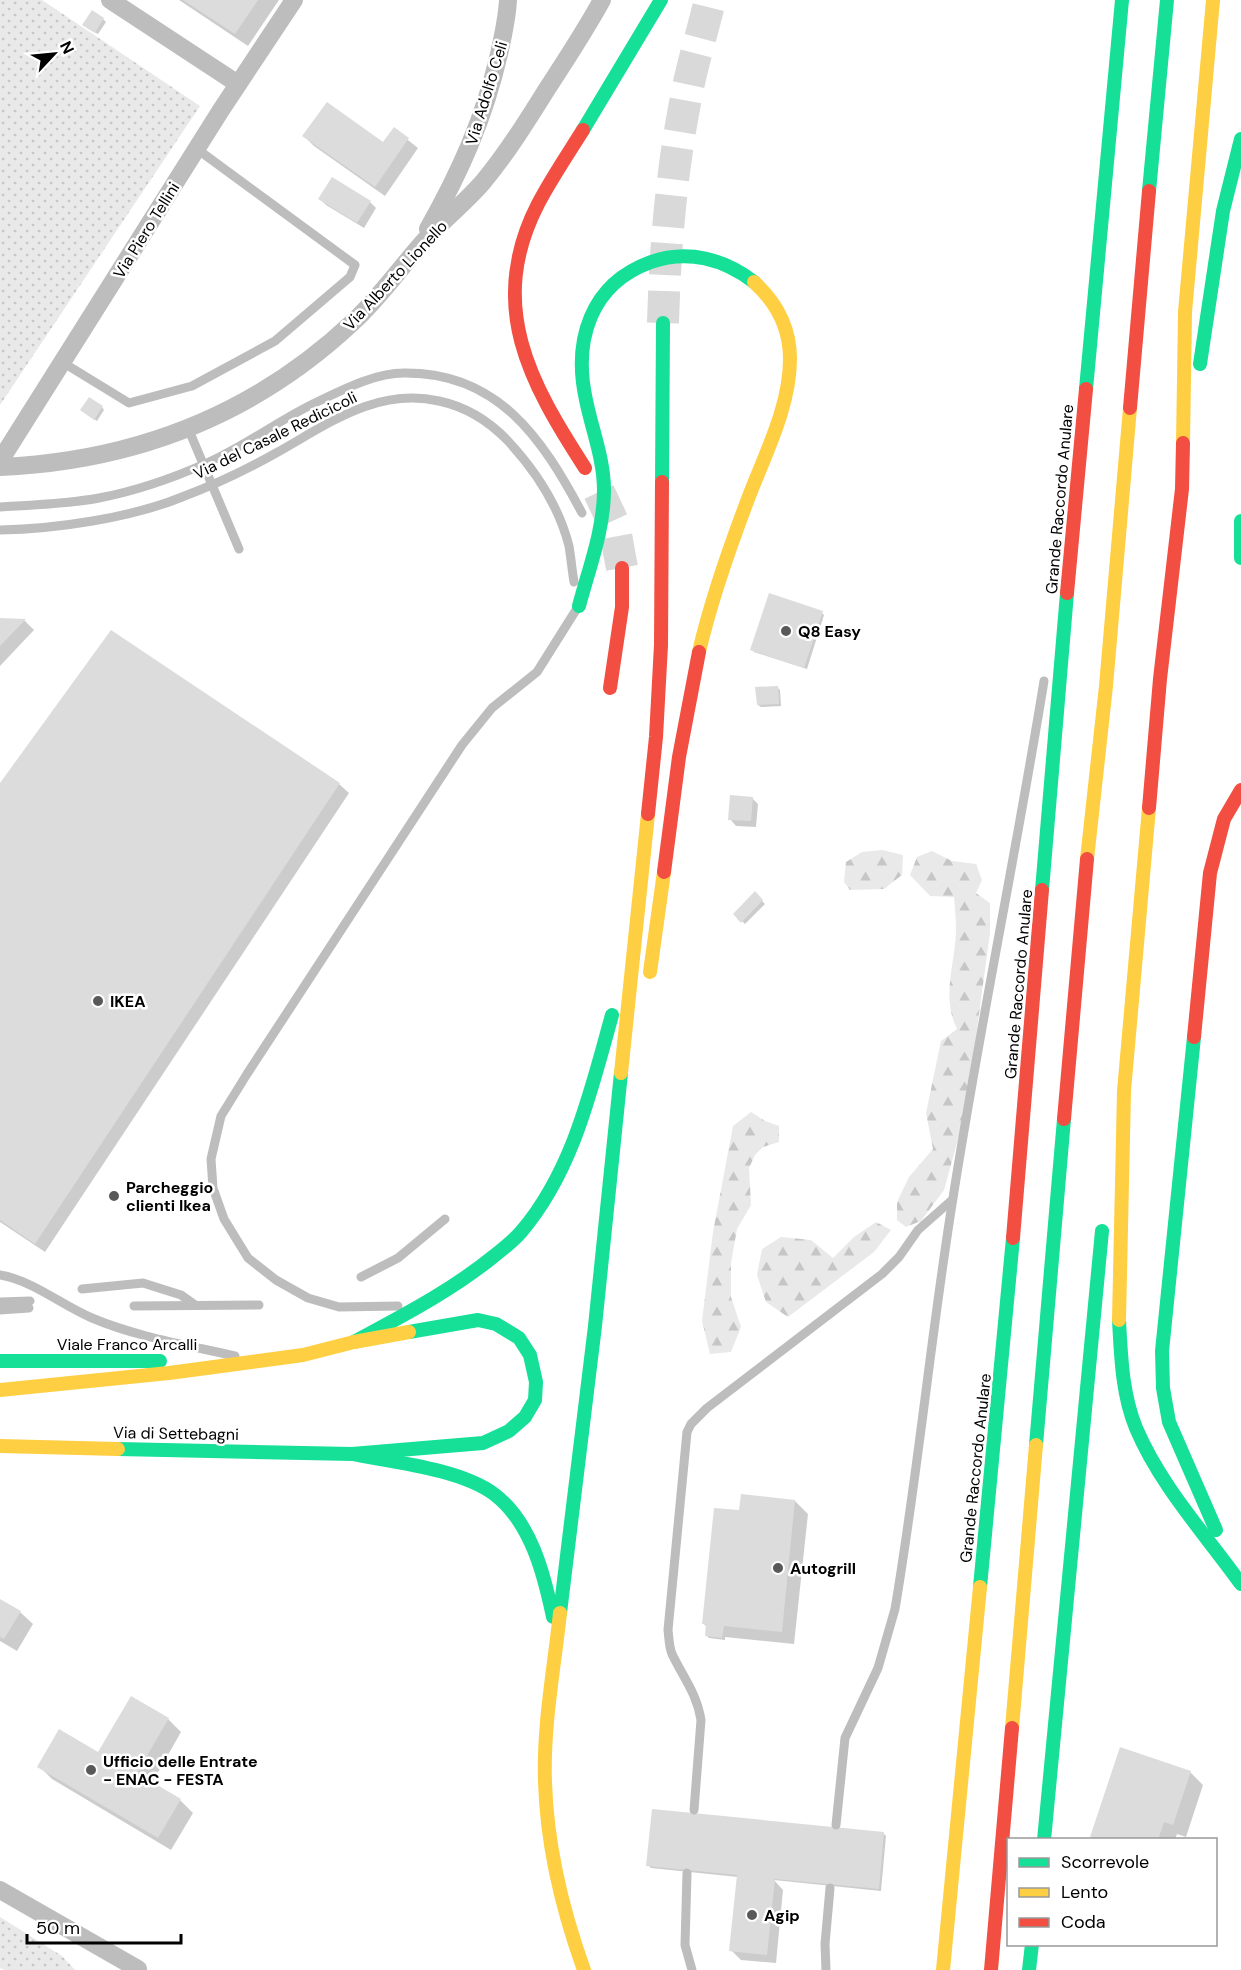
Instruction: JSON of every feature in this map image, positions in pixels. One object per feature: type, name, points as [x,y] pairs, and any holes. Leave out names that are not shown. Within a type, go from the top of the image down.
[{"type":"main road","points":[[585,468],[552,418],[522,350],[514,311],[514,280],[525,233],[537,205],[661,0]]},
{"type":"main road","name":"Grande Raccordo Anulare","points":[[944,1970],[1006,1323],[1057,702],[1122,0]]},
{"type":"main road","points":[[991,1970],[1081,918],[1106,686],[1142,260],[1167,0]]},
{"type":"main road","points":[[1182,489],[1185,312],[1213,0]]},
{"type":"main road","points":[[1241,139],[1223,211],[1182,489],[1160,679],[1124,1091],[1119,1310],[1122,1371],[1127,1399],[1136,1428],[1153,1460],[1193,1520],[1241,1584]]},
{"type":"main road","points":[[579,606],[601,519],[604,490],[601,460],[586,400],[581,360],[585,333],[595,305],[610,285],[619,278],[662,259],[693,255],[734,267],[762,288],[781,317],[789,348],[788,387],[778,420],[723,566],[704,633],[683,734],[647,990]]},
{"type":"main road","points":[[584,1970],[559,1894],[545,1812],[546,1727],[595,1326],[656,737],[661,645],[663,323]]},
{"type":"main road","points":[[1241,521],[1241,558]]},
{"type":"main road","points":[[610,688],[622,608],[622,568]]},
{"type":"main road","points":[[1230,1568],[1208,1510],[1173,1433],[1164,1400],[1162,1374],[1164,1327],[1210,873],[1221,827],[1230,806],[1241,790]]},
{"type":"main road","points":[[354,1342],[422,1306],[488,1262],[520,1233],[546,1197],[580,1126],[633,942]]},
{"type":"main road","points":[[595,1326],[637,1048]]},
{"type":"main road","points":[[1109,1179],[1124,1091]]},
{"type":"main road","points":[[1044,1838],[1104,1213]]},
{"type":"main road","points":[[0,1390],[169,1373],[303,1355],[354,1342],[466,1321],[487,1321],[510,1332],[522,1342],[532,1360],[537,1389],[532,1407],[521,1422],[508,1431],[490,1440],[470,1445],[352,1454]]},
{"type":"main road","name":"Viale Franco Arcalli","points":[[0,1361],[255,1361]]},
{"type":"main road","name":"Via di Settebagni","points":[[0,1446],[352,1454]]},
{"type":"main road","points":[[352,1454],[455,1477],[481,1486],[499,1498],[516,1519],[534,1552],[549,1596],[557,1640]]},
{"type":"main road","points":[[1029,1970],[1032,1946]]},
{"type":"street","points":[[110,0],[238,84]]},
{"type":"street","name":"Via Piero Tellini","points":[[0,461],[238,84],[294,0]]},
{"type":"street","name":"Via Adolfo Celi","points":[[419,246],[454,183],[479,126],[494,78],[505,27],[508,0]]},
{"type":"street","name":"Via Alberto Lionello","points":[[0,467],[58,463],[122,450],[188,428],[224,413],[251,398],[326,346],[374,301],[419,246],[473,194],[509,149],[582,36],[602,0]]},
{"type":"street","points":[[0,1890],[138,1969]]},
{"type":"lane","points":[[62,362],[129,402],[192,386],[274,341],[350,277],[355,265],[197,150]]},
{"type":"lane","points":[[0,507],[99,498],[157,482],[234,450],[318,401],[366,381],[403,373],[441,376],[475,386],[496,399],[522,422],[537,440],[582,513]]},
{"type":"lane","name":"Via del Casale Redicicoli","points":[[0,530],[32,530],[148,509],[182,497],[254,465],[350,412],[394,398],[413,396],[453,404],[484,419],[505,438],[528,465],[553,506],[565,534],[579,606]]},
{"type":"lane","points":[[188,428],[239,549]]},
{"type":"lane","points":[[1056,608],[1079,466]]},
{"type":"lane","points":[[422,1306],[339,1306],[308,1298],[276,1280],[248,1258],[224,1219],[213,1188],[211,1159],[221,1116],[462,745],[492,708],[537,672],[579,606]]},
{"type":"lane","points":[[836,1825],[845,1738],[878,1668],[895,1609],[952,1200],[990,982],[1022,817],[1046,667]]},
{"type":"lane","points":[[694,1810],[701,1720],[699,1706],[672,1653],[668,1630],[687,1431],[707,1408],[891,1266],[918,1230],[952,1200]]},
{"type":"lane","points":[[361,1277],[398,1258],[445,1219]]},
{"type":"lane","points":[[0,1275],[23,1281],[74,1311],[129,1331],[255,1361]]},
{"type":"lane","points":[[82,1289],[143,1284],[181,1295],[196,1305]]},
{"type":"lane","points":[[0,1302],[29,1305],[0,1310]]},
{"type":"lane","points":[[134,1306],[259,1305]]},
{"type":"lane","points":[[687,1873],[685,1945],[692,1970]]},
{"type":"lane","points":[[826,1970],[825,1944],[830,1888]]},
{"type":"green space","points":[[0,0],[42,0],[200,106],[0,405]]},
{"type":"green space","points":[[882,850],[903,855],[902,875],[884,889],[850,890],[844,882],[846,862],[862,852]]},
{"type":"green space","points":[[932,851],[952,861],[976,864],[982,880],[976,893],[990,903],[990,933],[966,1110],[944,1190],[921,1221],[906,1227],[897,1220],[897,1202],[909,1177],[933,1149],[926,1113],[941,1041],[957,1029],[952,1017],[949,993],[956,931],[954,897],[930,896],[910,875],[917,857]]},
{"type":"green space","points":[[751,1112],[779,1126],[779,1142],[763,1147],[755,1155],[749,1168],[751,1205],[737,1229],[731,1263],[731,1297],[741,1327],[731,1352],[710,1354],[702,1321],[713,1232],[733,1126]]},
{"type":"green space","points":[[876,1222],[891,1230],[874,1252],[788,1317],[766,1302],[757,1275],[762,1249],[781,1237],[811,1240],[833,1258],[854,1237]]},
{"type":"green space","points":[[0,1917],[62,1956],[75,1970],[5,1970],[0,1968]]},
{"type":"building","points":[[183,0],[258,0],[235,34]]},
{"type":"building","points":[[92,10],[104,18],[95,33],[82,25]]},
{"type":"building","points":[[327,102],[383,142],[394,127],[409,138],[375,187],[302,136]]},
{"type":"building","points":[[332,177],[371,201],[357,223],[318,199]]},
{"type":"building","points":[[89,397],[103,406],[94,420],[80,410]]},
{"type":"building","name":"Q8 Easy","points":[[769,593],[823,611],[804,668],[750,650]]},
{"type":"building","points":[[0,618],[26,619],[0,646]]},
{"type":"building","name":"IKEA","points":[[111,630],[340,783],[35,1244],[0,1220],[0,783]]},
{"type":"building","points":[[778,686],[779,704],[757,705],[755,687]]},
{"type":"building","points":[[730,795],[753,797],[751,821],[728,820]]},
{"type":"building","points":[[755,891],[763,900],[741,923],[733,914]]},
{"type":"building","points":[[741,1494],[795,1500],[782,1632],[724,1626],[722,1638],[705,1636],[706,1624],[702,1624],[714,1508],[739,1510]]},
{"type":"building","points":[[0,1599],[21,1611],[4,1639],[0,1637]]},
{"type":"building","name":"Ufficio delle Entrate - ENAC - FESTA","points":[[131,1696],[169,1718],[137,1773],[181,1799],[158,1838],[37,1767],[59,1729],[98,1752]]},
{"type":"building","points":[[1120,1747],[1191,1771],[1173,1825],[1164,1822],[1159,1838],[1090,1837]]},
{"type":"building","points":[[652,1809],[884,1832],[879,1889],[775,1879],[767,1955],[729,1951],[737,1875],[646,1866]]},
{"type":"tunnel","points":[[663,323],[667,240],[680,130],[687,90],[710,0]]},
{"type":"tunnel","points":[[599,492],[614,524],[622,568]]},
{"type":"traffic: fast","points":[[583,130],[661,0]]},
{"type":"traffic: fast","points":[[1086,389],[1122,0]]},
{"type":"traffic: fast","points":[[1149,191],[1167,0]]},
{"type":"traffic: fast","points":[[1200,364],[1223,211],[1241,139]]},
{"type":"traffic: fast","points":[[579,606],[602,520],[603,478],[586,400],[582,357],[585,336],[600,300],[613,285],[630,272],[651,262],[678,256],[705,258],[718,262],[754,282]]},
{"type":"traffic: fast","points":[[662,482],[663,323]]},
{"type":"traffic: fast","points":[[1241,521],[1241,558]]},
{"type":"traffic: fast","points":[[1042,890],[1067,593]]},
{"type":"traffic: fast","points":[[354,1342],[461,1281],[501,1251],[521,1232],[539,1208],[567,1156],[588,1101],[612,1015]]},
{"type":"traffic: fast","points":[[1194,1037],[1162,1351],[1163,1388],[1169,1422],[1216,1530]]},
{"type":"traffic: fast","points":[[560,1613],[595,1326],[621,1073]]},
{"type":"traffic: fast","points":[[1036,1445],[1064,1119]]},
{"type":"traffic: fast","points":[[1044,1838],[1102,1231]]},
{"type":"traffic: fast","points":[[980,1587],[1013,1238]]},
{"type":"traffic: fast","points":[[118,1449],[352,1454],[483,1443],[509,1431],[525,1417],[535,1400],[536,1382],[530,1355],[519,1338],[496,1324],[478,1320],[409,1332]]},
{"type":"traffic: fast","points":[[1119,1320],[1125,1388],[1136,1428],[1170,1489],[1241,1584]]},
{"type":"traffic: fast","points":[[0,1361],[160,1361]]},
{"type":"traffic: fast","points":[[352,1454],[445,1472],[480,1485],[494,1494],[518,1519],[527,1534],[540,1567],[553,1617]]},
{"type":"traffic: fast","points":[[1029,1970],[1032,1946]]},
{"type":"traffic: slow","points":[[1183,443],[1185,312],[1213,0]]},
{"type":"traffic: slow","points":[[699,652],[727,556],[781,413],[789,377],[789,348],[784,326],[769,298],[754,282]]},
{"type":"traffic: slow","points":[[1087,859],[1106,686],[1130,408]]},
{"type":"traffic: slow","points":[[1119,1320],[1124,1091],[1149,808]]},
{"type":"traffic: slow","points":[[621,1073],[648,814]]},
{"type":"traffic: slow","points":[[650,972],[664,872]]},
{"type":"traffic: slow","points":[[0,1390],[169,1373],[303,1355],[354,1342],[409,1332]]},
{"type":"traffic: slow","points":[[1012,1728],[1036,1445]]},
{"type":"traffic: slow","points":[[0,1446],[118,1449]]},
{"type":"traffic: slow","points":[[943,1970],[980,1587]]},
{"type":"traffic: slow","points":[[560,1613],[546,1740],[546,1806],[557,1878],[584,1970]]},
{"type":"traffic: jam","points":[[583,130],[538,204],[523,241],[516,276],[516,310],[521,342],[532,374],[547,405],[585,468]]},
{"type":"traffic: jam","points":[[1130,408],[1149,191]]},
{"type":"traffic: jam","points":[[1067,593],[1086,389]]},
{"type":"traffic: jam","points":[[1149,808],[1160,679],[1182,489],[1183,443]]},
{"type":"traffic: jam","points":[[648,814],[656,737],[661,645],[662,482]]},
{"type":"traffic: jam","points":[[610,688],[622,607],[622,568]]},
{"type":"traffic: jam","points":[[664,872],[679,757],[699,652]]},
{"type":"traffic: jam","points":[[1194,1037],[1210,873],[1224,819],[1241,790]]},
{"type":"traffic: jam","points":[[1064,1119],[1087,859]]},
{"type":"traffic: jam","points":[[1013,1238],[1042,890]]},
{"type":"traffic: jam","points":[[991,1970],[1012,1728]]},
{"type":"place","name":"Q8 Easy","points":[[786,631]]},
{"type":"place","name":"IKEA","points":[[98,1001]]},
{"type":"place","name":"Parcheggio clienti Ikea","points":[[114,1196]]},
{"type":"place","name":"Autogrill","points":[[778,1568]]},
{"type":"place","name":"Ufficio delle Entrate - ENAC - FESTA","points":[[91,1770]]},
{"type":"place","name":"Agip","points":[[752,1915]]}]
